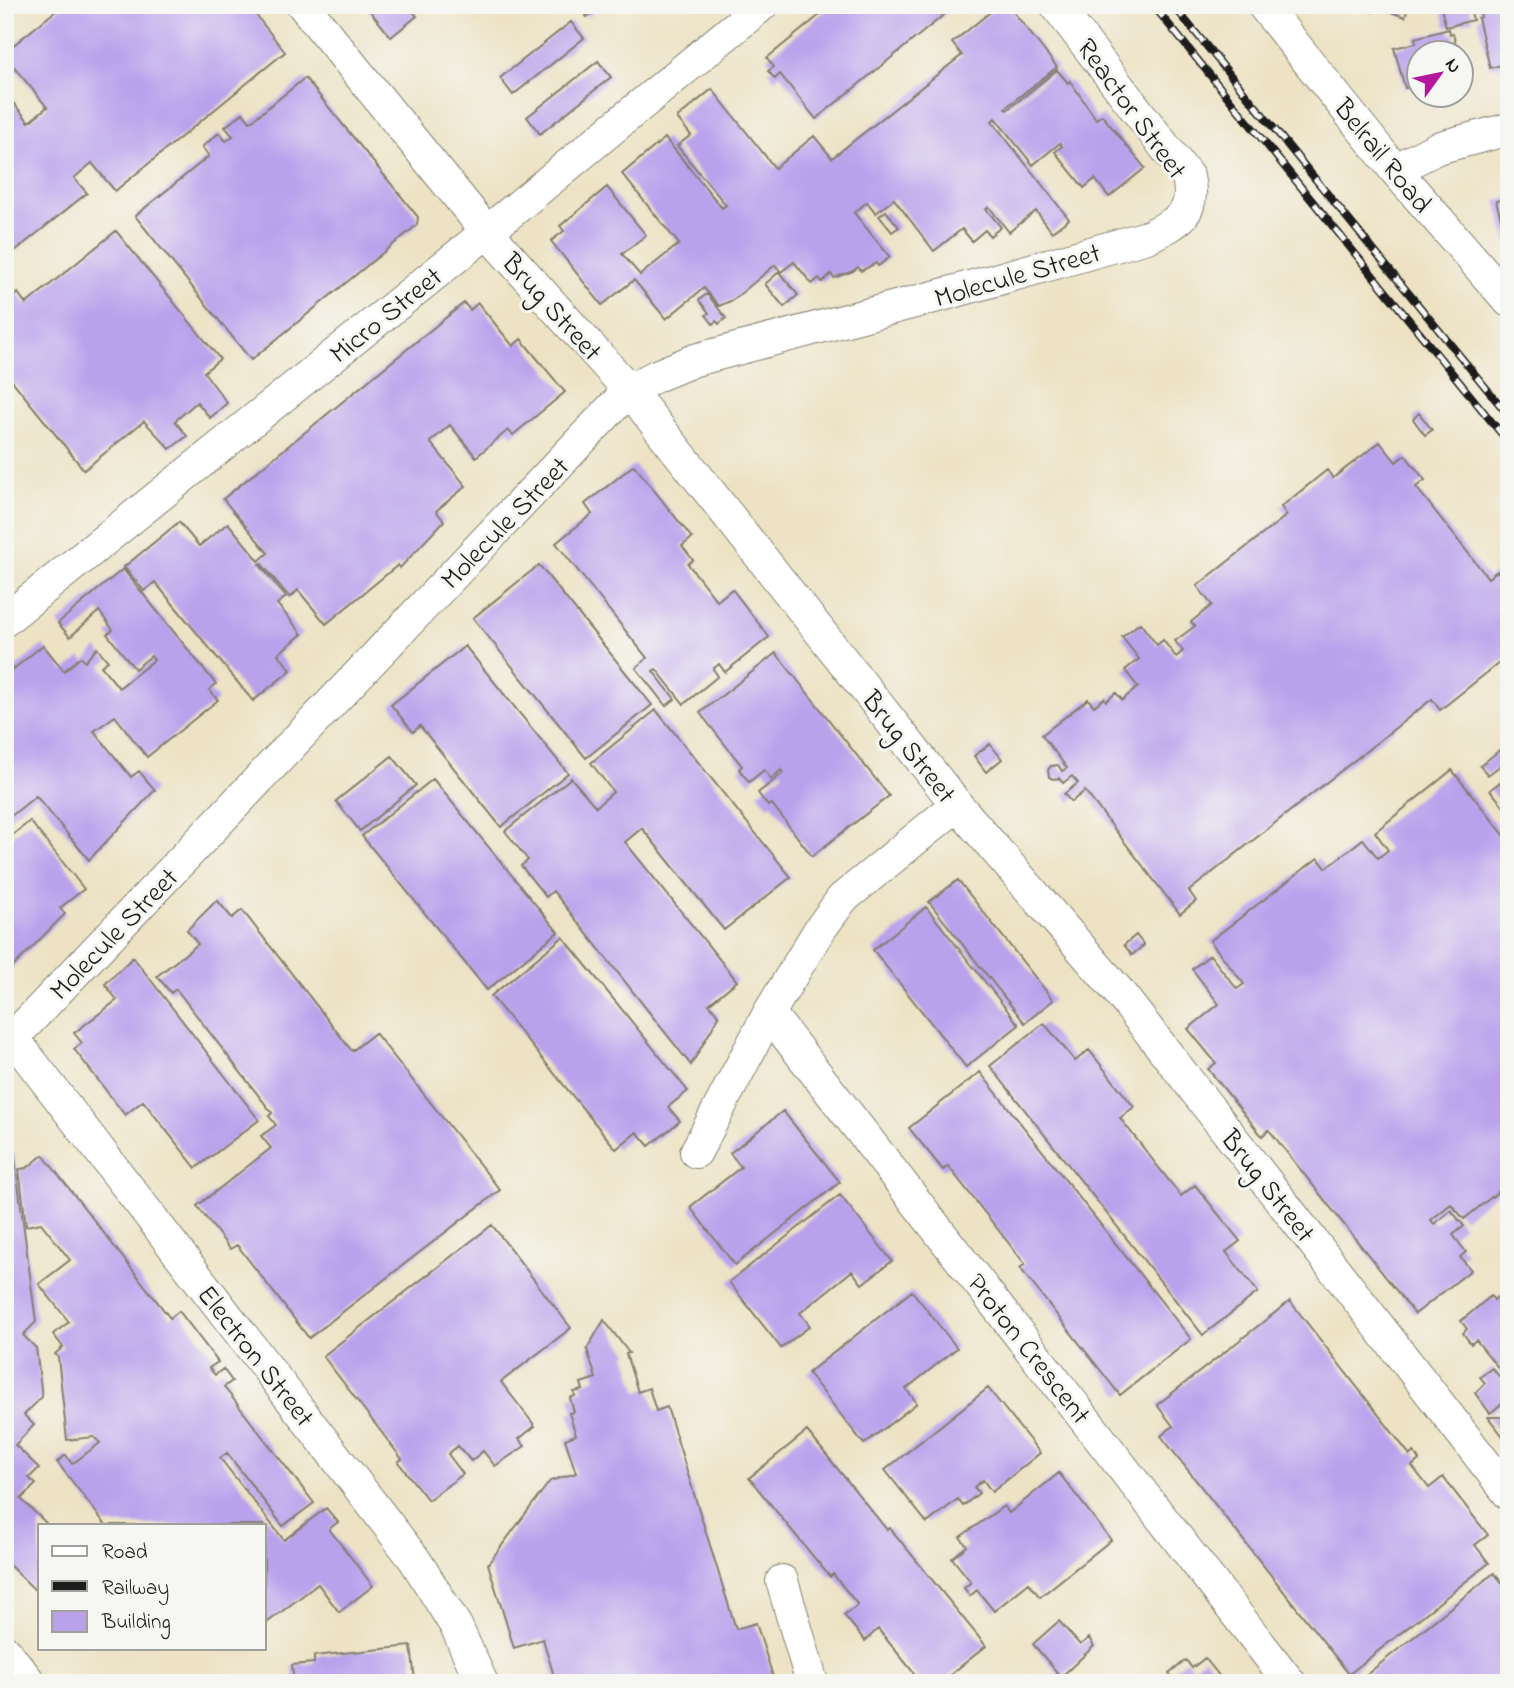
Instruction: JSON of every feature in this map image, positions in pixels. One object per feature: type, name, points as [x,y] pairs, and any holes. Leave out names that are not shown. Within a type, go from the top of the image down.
[{"type":"street","name":"Brug Street","points":[[303,5],[487,232],[629,390],[957,805],[1118,991],[1509,1494]]},
{"type":"street","name":"Micro Street","points":[[5,620],[487,232],[762,5]]},
{"type":"street","name":"Reactor Street","points":[[1056,5],[1188,177],[1191,188],[1184,216],[1176,223],[1147,237]]},
{"type":"street","name":"Belrail Road","points":[[1264,5],[1395,170],[1509,301]]},
{"type":"street","points":[[1395,170],[1437,148],[1509,129]]},
{"type":"street","name":"Molecule Street","points":[[9,1042],[629,390],[695,360],[1147,237]]},
{"type":"street","points":[[696,1152],[769,1013],[818,932],[842,899],[957,805]]},
{"type":"street","name":"Proton Crescent","points":[[769,1013],[1290,1683]]},
{"type":"street","name":"Electron Street","points":[[9,1042],[415,1560],[456,1626],[482,1683]]},
{"type":"street","points":[[782,1581],[812,1683]]},
{"type":"street","points":[[5,1651],[30,1683]]},
{"type":"building","points":[[63,5],[248,5],[285,52],[115,191],[92,163],[74,178],[87,193],[5,259],[5,93],[29,122],[47,107],[5,56],[5,52]]},
{"type":"building","points":[[365,5],[408,5],[417,16],[391,37]]},
{"type":"building","points":[[578,5],[602,5],[587,17]]},
{"type":"building","points":[[832,5],[956,5],[816,119],[780,74],[775,79],[768,71],[774,67],[767,58]]},
{"type":"building","points":[[999,5],[1008,5],[1057,67],[1005,108],[1007,110],[1057,70],[1068,83],[1070,81],[1096,119],[1102,115],[1145,168],[1109,197],[1095,179],[1084,188],[1055,152],[1062,146],[1060,143],[1033,165],[995,118],[992,121],[1069,219],[1052,232],[1036,211],[1009,232],[989,207],[986,209],[1001,227],[990,236],[985,230],[972,241],[962,229],[934,251],[894,199],[876,213],[867,202],[854,213],[890,257],[878,266],[876,263],[861,271],[858,267],[834,278],[831,274],[822,282],[819,278],[812,284],[794,262],[781,272],[775,265],[733,300],[719,306],[704,288],[666,319],[634,280],[602,305],[551,241],[564,231],[560,226],[607,187],[646,235],[622,254],[640,275],[679,244],[622,174],[665,138],[722,208],[726,205],[677,146],[691,135],[677,118],[712,89],[775,168],[814,136],[832,158],[962,55],[952,43]]},
{"type":"building","points":[[1362,5],[1409,5],[1405,17],[1376,7],[1373,12]]},
{"type":"building","points":[[1440,5],[1469,5],[1473,20],[1446,27]]},
{"type":"building","points":[[1478,5],[1509,5],[1509,63],[1490,68],[1478,18],[1481,17]]},
{"type":"building","points":[[571,22],[584,38],[513,95],[500,78]]},
{"type":"building","points":[[1449,29],[1454,38],[1415,38]]},
{"type":"building","points":[[1406,45],[1406,88],[1405,88],[1394,48]]},
{"type":"building","points":[[598,61],[611,77],[540,134],[527,117]]},
{"type":"building","points":[[305,78],[418,217],[417,225],[251,360],[135,216],[209,156],[202,147],[219,133],[226,141],[233,136],[225,127],[243,113],[250,122]]},
{"type":"building","points":[[1509,198],[1509,244],[1508,244],[1496,201]]},
{"type":"building","points":[[886,211],[899,227],[892,232],[879,216]]},
{"type":"building","points":[[116,231],[220,359],[204,372],[227,403],[210,418],[197,402],[175,421],[187,436],[170,449],[144,421],[84,470],[5,372],[5,303],[18,293],[26,304]]},
{"type":"building","points":[[779,272],[798,295],[784,307],[765,284]]},
{"type":"building","points":[[707,294],[726,318],[719,324],[716,321],[713,324],[699,300]]},
{"type":"building","points":[[464,303],[470,310],[478,303],[513,346],[521,339],[565,392],[513,435],[508,430],[476,457],[450,425],[430,442],[466,486],[436,511],[444,521],[400,568],[398,565],[326,624],[298,590],[290,598],[261,563],[259,564],[286,597],[277,604],[302,634],[278,654],[291,670],[253,701],[155,582],[144,591],[124,567],[179,522],[199,546],[228,523],[259,561],[268,553],[223,499]]},
{"type":"building","points":[[1419,413],[1432,430],[1425,435],[1413,419]]},
{"type":"building","points":[[1380,442],[1396,462],[1405,455],[1425,480],[1416,487],[1488,578],[1497,571],[1509,585],[1509,655],[1440,710],[1432,699],[1189,891],[1196,901],[1180,914],[1085,791],[1071,802],[1064,794],[1078,783],[1072,776],[1063,783],[1059,778],[1049,777],[1048,770],[1051,766],[1058,765],[1062,771],[1067,768],[1042,735],[1088,699],[1094,706],[1116,693],[1122,700],[1138,687],[1125,670],[1139,659],[1122,637],[1140,623],[1157,645],[1163,640],[1176,657],[1183,651],[1175,641],[1195,626],[1191,622],[1212,605],[1197,586],[1287,515],[1281,507],[1327,470],[1333,478]]},
{"type":"building","points":[[634,465],[692,538],[682,546],[693,560],[688,564],[717,601],[732,589],[769,637],[725,672],[719,664],[713,669],[718,676],[684,704],[656,669],[653,671],[675,699],[666,706],[636,668],[647,658],[556,543],[592,514],[585,504]]},
{"type":"building","points":[[539,565],[652,705],[586,758],[473,618]]},
{"type":"building","points":[[123,569],[216,684],[209,690],[218,700],[147,757],[115,716],[94,731],[131,777],[139,771],[155,790],[89,860],[36,796],[5,821],[5,676],[43,645],[64,671],[81,657],[85,662],[97,648],[108,661],[101,666],[119,688],[154,660],[151,656],[135,669],[107,634],[113,630],[99,611],[70,637],[58,623]]},
{"type":"building","points":[[465,646],[568,773],[501,827],[420,726],[413,732],[391,705]]},
{"type":"building","points":[[776,653],[889,796],[812,856],[772,804],[768,806],[758,793],[783,773],[781,770],[771,779],[764,770],[749,782],[739,769],[742,766],[700,713]]},
{"type":"building","points":[[656,710],[791,877],[724,930],[642,828],[625,842],[737,981],[709,1004],[719,1016],[691,1065],[553,891],[546,897],[521,866],[528,860],[505,831],[571,778],[596,807],[613,792],[591,763]]},
{"type":"building","points":[[990,744],[1002,759],[986,772],[974,756]]},
{"type":"building","points":[[1502,748],[1509,759],[1488,775],[1480,766]]},
{"type":"building","points":[[392,756],[416,785],[360,831],[336,801]]},
{"type":"building","points":[[1452,770],[1509,841],[1509,1183],[1464,1219],[1451,1204],[1431,1220],[1434,1224],[1451,1210],[1464,1226],[1453,1235],[1466,1252],[1460,1257],[1471,1270],[1415,1314],[1269,1130],[1262,1136],[1208,1069],[1216,1063],[1188,1029],[1219,1004],[1192,969],[1210,955],[1237,989],[1244,984],[1210,941],[1318,858],[1326,868],[1363,839],[1378,858],[1388,850],[1375,832]]},
{"type":"building","points":[[1509,775],[1509,813],[1490,790]]},
{"type":"building","points":[[433,779],[558,932],[487,990],[362,836]]},
{"type":"building","points":[[30,821],[84,889],[60,908],[65,914],[5,975],[5,841]]},
{"type":"building","points":[[958,880],[1053,1000],[1025,1023],[929,902]]},
{"type":"building","points":[[217,900],[232,918],[242,910],[352,1051],[375,1033],[500,1190],[309,1338],[237,1245],[230,1249],[197,1206],[271,1148],[261,1136],[276,1125],[269,1116],[272,1113],[176,989],[171,993],[157,976],[198,944],[187,930]]},
{"type":"building","points":[[926,907],[1019,1025],[966,1067],[873,950]]},
{"type":"building","points":[[1136,935],[1144,945],[1132,955],[1124,945]]},
{"type":"building","points":[[563,937],[688,1091],[668,1107],[680,1121],[649,1146],[637,1132],[616,1149],[491,996]]},
{"type":"building","points":[[133,957],[259,1120],[196,1168],[143,1101],[125,1115],[74,1049],[82,1043],[74,1033],[117,1000],[105,984]]},
{"type":"building","points":[[1044,1023],[1075,1061],[1089,1050],[1134,1107],[1120,1118],[1181,1196],[1195,1185],[1240,1241],[1226,1252],[1258,1292],[1203,1335],[990,1066]]},
{"type":"building","points":[[980,1072],[1191,1339],[1120,1395],[1020,1268],[1025,1264],[948,1166],[943,1170],[909,1128]]},
{"type":"building","points":[[783,1111],[840,1182],[735,1265],[690,1207],[741,1167],[730,1153]]},
{"type":"building","points":[[14,1152],[36,1322],[23,1335],[36,1348],[42,1397],[24,1415],[34,1425],[15,1445],[39,1468],[29,1478],[36,1484],[21,1499],[46,1523],[38,1524],[38,1593],[5,1561],[5,1154]]},
{"type":"building","points":[[43,1155],[170,1318],[179,1311],[218,1362],[209,1368],[215,1375],[223,1369],[232,1381],[224,1387],[314,1503],[283,1526],[227,1453],[220,1458],[284,1540],[326,1508],[338,1522],[329,1529],[373,1586],[339,1612],[318,1584],[266,1623],[266,1524],[105,1524],[57,1462],[66,1455],[72,1464],[100,1443],[94,1437],[67,1440],[58,1357],[55,1354],[63,1347],[53,1334],[69,1322],[39,1284],[70,1260],[41,1223],[26,1226],[19,1169],[27,1168]]},
{"type":"building","points":[[840,1195],[892,1261],[862,1284],[852,1271],[800,1313],[810,1326],[781,1348],[729,1282]]},
{"type":"building","points":[[492,1225],[571,1328],[501,1382],[535,1426],[519,1439],[525,1446],[495,1466],[483,1451],[471,1461],[458,1446],[448,1454],[463,1474],[428,1500],[398,1462],[402,1459],[323,1356]]},
{"type":"building","points":[[1506,1290],[1509,1293],[1509,1398],[1490,1413],[1475,1393],[1485,1383],[1480,1377],[1492,1368],[1504,1382],[1507,1379],[1476,1340],[1471,1344],[1463,1333],[1467,1329],[1461,1321],[1491,1296],[1494,1300]]},
{"type":"building","points":[[912,1291],[957,1348],[906,1389],[917,1403],[864,1444],[808,1373]]},
{"type":"building","points":[[1290,1301],[1410,1455],[1414,1452],[1419,1460],[1412,1466],[1429,1488],[1443,1477],[1488,1535],[1475,1545],[1489,1563],[1349,1674],[1161,1436],[1173,1426],[1157,1405]]},
{"type":"building","points":[[604,1320],[629,1353],[626,1354],[638,1392],[649,1388],[656,1411],[667,1407],[736,1629],[756,1623],[775,1683],[556,1683],[543,1639],[514,1648],[488,1564],[550,1481],[576,1473],[565,1439],[576,1435],[569,1413],[574,1412],[570,1398],[575,1396],[574,1392],[583,1390],[581,1383],[596,1378],[587,1349]]},
{"type":"building","points":[[988,1388],[1040,1453],[992,1492],[983,1480],[974,1487],[979,1493],[963,1506],[958,1499],[927,1523],[885,1470]]},
{"type":"building","points":[[1488,1417],[1509,1417],[1509,1444]]},
{"type":"building","points":[[807,1431],[986,1646],[940,1683],[922,1683],[878,1629],[865,1641],[844,1615],[858,1605],[833,1574],[830,1577],[749,1478]]},
{"type":"building","points":[[1059,1473],[1111,1540],[1040,1597],[1029,1583],[994,1611],[977,1590],[970,1596],[964,1588],[971,1582],[952,1558],[967,1546],[960,1537],[1004,1506],[1009,1513]]},
{"type":"building","points":[[1494,1573],[1509,1591],[1509,1683],[1392,1683],[1388,1678],[1382,1683],[1356,1683]]},
{"type":"building","points":[[1059,1621],[1080,1645],[1089,1638],[1094,1646],[1061,1677],[1033,1644]]},
{"type":"building","points":[[411,1646],[415,1681],[428,1679],[428,1683],[294,1683],[292,1665],[314,1663],[314,1656]]},
{"type":"building","points":[[1205,1658],[1225,1683],[1176,1683],[1169,1674],[1186,1660],[1192,1668]]},
{"type":"railway","points":[[1153,5],[1509,443]]},
{"type":"railway","points":[[1173,5],[1509,416]]}]
